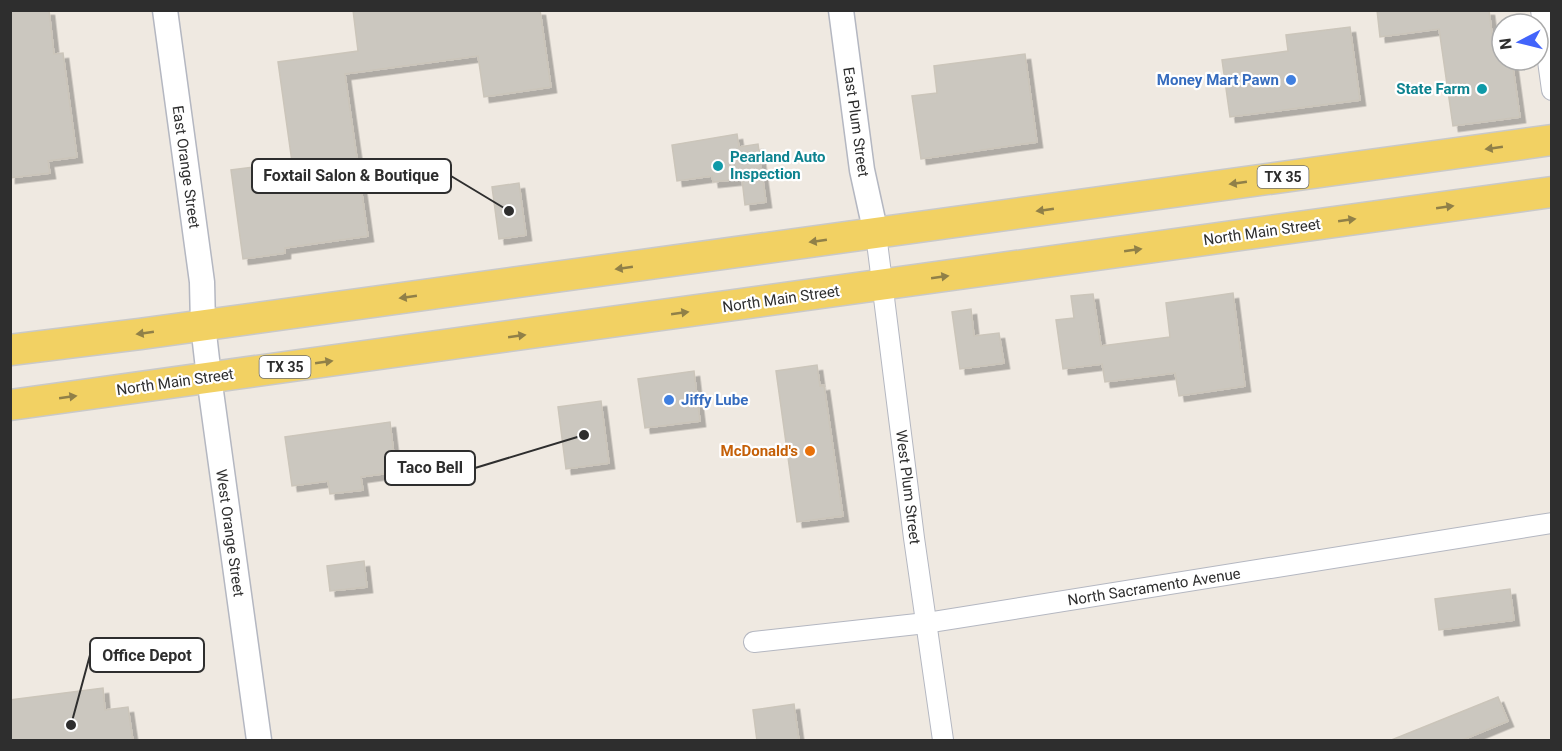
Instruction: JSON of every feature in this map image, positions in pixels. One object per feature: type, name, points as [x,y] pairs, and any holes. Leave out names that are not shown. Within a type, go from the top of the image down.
[{"type":"main road","name":"TX 35","points":[[10,350],[876,234],[1551,140]]},
{"type":"main road","name":"North Main Street","points":[[10,405],[1551,192]]},
{"type":"street","name":"East Orange Street","points":[[165,10],[202,282],[203,325]]},
{"type":"street","name":"East Plum Street","points":[[841,10],[862,170],[876,234]]},
{"type":"street","points":[[1541,10],[1551,90]]},
{"type":"street","name":"West Plum Street","points":[[876,234],[943,741]]},
{"type":"street","name":"West Orange Street","points":[[203,325],[259,741]]},
{"type":"street","name":"North Sacramento Avenue","points":[[754,642],[926,623],[1551,523]]},
{"type":"building","points":[[10,10],[49,10],[54,54],[63,53],[77,157],[48,161],[50,173],[10,178]]},
{"type":"building","points":[[353,10],[540,10],[551,87],[484,97],[478,56],[345,74],[368,236],[285,248],[285,253],[243,259],[231,170],[292,162],[278,62],[358,51]]},
{"type":"building","points":[[1377,10],[1489,10],[1490,72],[1514,72],[1520,117],[1453,126],[1439,29],[1380,37]]},
{"type":"building","name":"Money Mart Pawn","points":[[1350,27],[1360,100],[1230,117],[1222,60],[1288,51],[1286,35]]},
{"type":"building","points":[[1025,54],[1037,142],[921,159],[912,96],[937,93],[934,66]]},
{"type":"building","name":"Pearland Auto Inspection","points":[[737,134],[739,147],[758,144],[766,202],[745,205],[742,179],[713,182],[712,176],[677,181],[672,145]]},
{"type":"building","points":[[519,183],[526,235],[499,239],[492,187]]},
{"type":"building","points":[[1233,293],[1245,386],[1179,396],[1175,373],[1105,382],[1102,364],[1063,369],[1056,320],[1074,318],[1071,296],[1093,294],[1101,346],[1170,337],[1166,303]]},
{"type":"building","points":[[971,309],[974,336],[999,333],[1004,363],[960,369],[952,312]]},
{"type":"building","name":"McDonald's","points":[[817,365],[820,386],[824,385],[843,516],[797,522],[776,371]]},
{"type":"building","name":"Jiffy Lube","points":[[694,371],[700,421],[645,428],[638,379]]},
{"type":"building","points":[[601,401],[609,463],[566,469],[558,407]]},
{"type":"building","points":[[390,422],[396,472],[361,477],[363,490],[330,494],[328,481],[292,486],[285,437]]},
{"type":"building","points":[[364,561],[367,587],[330,591],[327,566]]},
{"type":"building","points":[[1510,589],[1514,620],[1439,630],[1435,599]]},
{"type":"building","points":[[103,688],[105,710],[128,707],[133,741],[10,741],[10,700]]},
{"type":"building","points":[[1498,697],[1508,721],[1460,741],[1389,741]]},
{"type":"building","points":[[794,704],[799,741],[757,741],[753,710]]},
{"type":"place","name":"Money Mart Pawn","points":[[1291,80]]},
{"type":"place","name":"State Farm","points":[[1482,89]]},
{"type":"place","name":"Pearland Auto Inspection","points":[[718,166]]},
{"type":"place","name":"Foxtail Salon & Boutique","points":[[509,211]]},
{"type":"place","name":"Jiffy Lube","points":[[669,400]]},
{"type":"place","name":"Taco Bell","points":[[584,435]]},
{"type":"place","name":"McDonald's","points":[[810,451]]},
{"type":"place","name":"Office Depot","points":[[71,725]]}]
